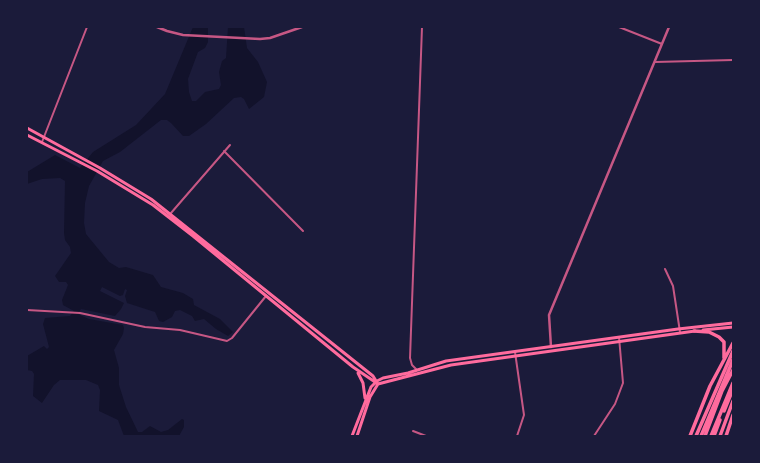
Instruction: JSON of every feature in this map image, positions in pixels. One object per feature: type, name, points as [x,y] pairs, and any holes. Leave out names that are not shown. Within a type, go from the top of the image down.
[{"type":"highway","points":[[694,331],[709,332],[719,337],[724,342],[724,360]]},
{"type":"highway","points":[[690,436],[710,386],[733,343]]},
{"type":"highway","points":[[696,436],[733,351]]},
{"type":"highway","points":[[701,436],[733,360]]},
{"type":"highway","points":[[705,436],[722,391],[733,370]]},
{"type":"highway","points":[[713,436],[733,384]]},
{"type":"highway","points":[[713,436],[733,389]]},
{"type":"highway","points":[[720,436],[733,401]]},
{"type":"highway","points":[[726,436],[733,415]]},
{"type":"main road","points":[[27,128],[100,168],[171,213],[374,376],[377,383],[370,397],[357,436]]},
{"type":"main road","points":[[27,135],[97,171],[153,205],[353,367],[377,383],[451,365],[552,346],[620,339]]},
{"type":"main road","points":[[352,436],[365,400],[377,383],[417,370],[446,362],[515,354],[733,323]]},
{"type":"main road","points":[[680,331],[733,327]]},
{"type":"main road","points":[[353,367],[360,374],[363,383],[365,400]]},
{"type":"street","points":[[42,143],[87,27]]},
{"type":"street","points":[[157,27],[183,35],[248,39],[270,38],[302,27]]},
{"type":"street","points":[[417,370],[412,364],[410,358],[422,27]]},
{"type":"street","points":[[619,27],[662,44]]},
{"type":"street","points":[[552,346],[549,315],[669,27]]},
{"type":"street","points":[[655,62],[733,60]]},
{"type":"street","points":[[171,213],[230,145]]},
{"type":"street","points":[[224,151],[302,231]]},
{"type":"street","points":[[665,269],[673,286],[680,331]]},
{"type":"street","points":[[27,310],[80,313],[145,327],[180,330],[227,342],[232,338],[266,296]]},
{"type":"street","points":[[594,436],[615,404],[623,383],[620,339]]},
{"type":"street","points":[[515,354],[524,415],[517,436]]},
{"type":"street","points":[[413,431],[426,436]]},
{"type":"shaded area","points":[[193,27],[208,27],[208,42],[205,48],[198,52],[188,79],[189,92],[192,101],[196,101],[205,92],[219,89],[221,85],[219,72],[222,61],[226,58],[228,27],[244,27],[247,48],[258,62],[267,82],[264,97],[249,109],[244,99],[241,97],[234,98],[206,124],[189,136],[183,136],[167,120],[161,120],[120,152],[103,161],[89,186],[85,203],[84,223],[86,234],[109,262],[119,268],[126,267],[153,275],[161,287],[183,293],[193,299],[194,305],[220,319],[233,332],[228,336],[216,329],[204,319],[195,321],[192,316],[180,310],[175,311],[172,317],[163,322],[159,321],[155,312],[127,303],[125,296],[127,290],[125,289],[123,295],[120,296],[102,287],[100,291],[124,303],[115,316],[81,309],[78,314],[89,319],[123,325],[123,334],[114,350],[119,368],[119,385],[126,407],[138,432],[142,432],[150,426],[161,432],[168,430],[182,419],[184,420],[184,427],[179,436],[124,436],[118,420],[99,411],[100,390],[98,385],[86,380],[60,380],[54,385],[42,403],[33,396],[34,374],[32,371],[27,370],[27,356],[44,346],[47,349],[49,347],[43,324],[45,318],[70,316],[74,311],[63,305],[62,300],[68,285],[66,282],[59,282],[55,276],[71,253],[70,247],[65,240],[64,233],[65,181],[60,178],[42,179],[27,184],[27,172],[55,155],[80,168],[93,152],[136,125],[165,94]]}]
